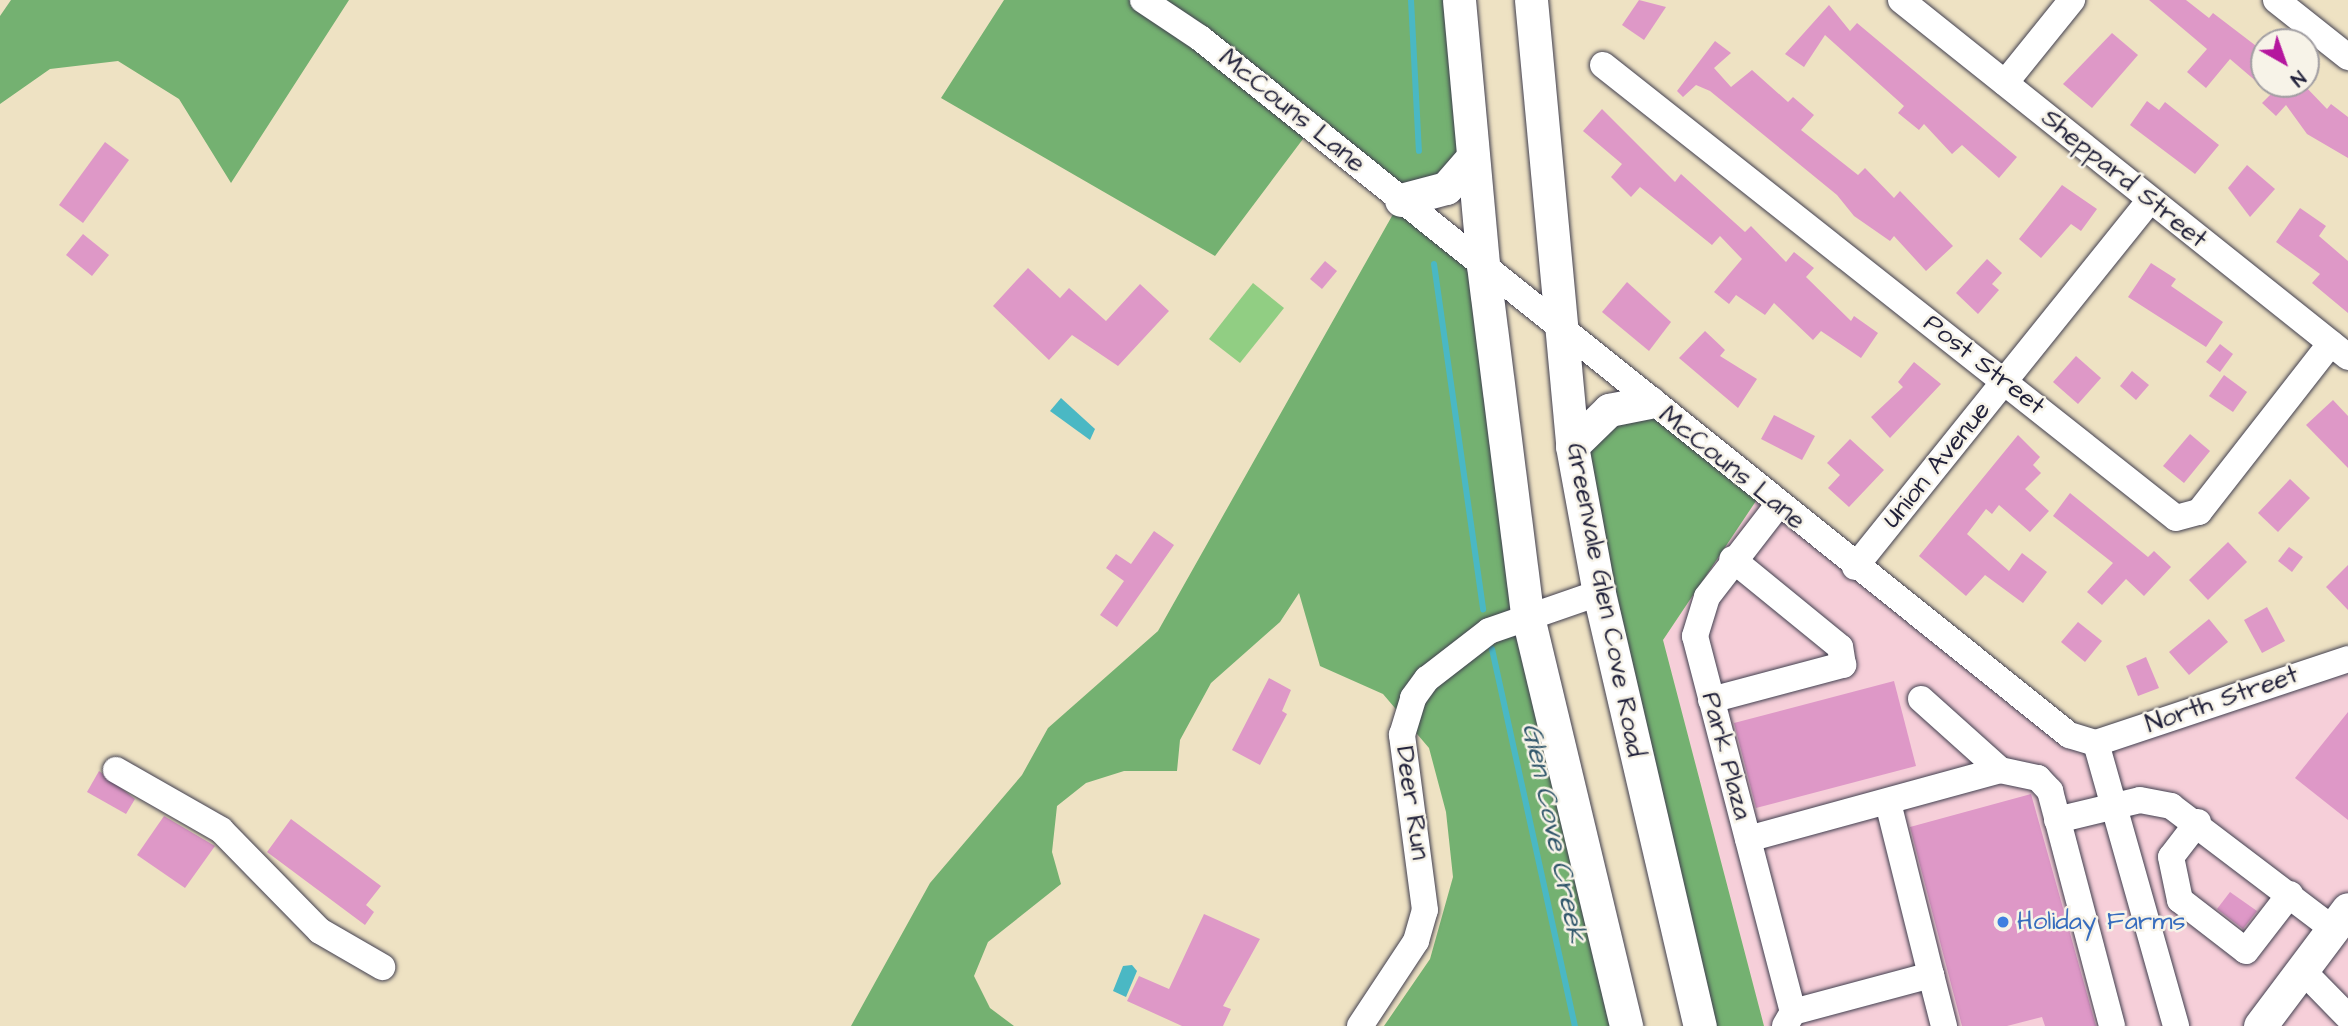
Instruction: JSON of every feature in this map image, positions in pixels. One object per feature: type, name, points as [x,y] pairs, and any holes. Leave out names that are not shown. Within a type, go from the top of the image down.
[{"type":"main road","points":[[1459,0],[1483,265],[1527,613],[1626,1026]]},
{"type":"main road","name":"Greenvale Glen Cove Road","points":[[1531,0],[1564,335],[1572,446],[1598,593],[1700,1026]]},
{"type":"main road","points":[[1401,200],[1446,188],[1473,157]]},
{"type":"main road","points":[[1572,446],[1609,410],[1649,402]]},
{"type":"main road","points":[[2260,1026],[2340,919]]},
{"type":"street","name":"McCouns Lane","points":[[1143,0],[1200,38],[1483,265],[1564,335],[2069,735],[2096,743]]},
{"type":"street","name":"Sheppard Street","points":[[1901,0],[2339,350]]},
{"type":"street","points":[[2005,83],[2072,0]]},
{"type":"street","points":[[2276,0],[2343,43]]},
{"type":"street","name":"Post Street","points":[[1603,65],[2176,518],[2190,517],[2339,350]]},
{"type":"street","name":"Union Avenue","points":[[1855,567],[2150,200]]},
{"type":"street","name":"Park Plaza","points":[[1778,505],[1732,559],[1707,597],[1695,636],[1748,839],[1789,1019]]},
{"type":"street","points":[[1711,700],[1843,665],[1840,647],[1732,559]]},
{"type":"street","name":"Deer Run","points":[[1360,1026],[1416,941],[1425,910],[1405,717],[1427,679],[1473,641],[1527,613],[1598,593]]},
{"type":"street","name":"North Street","points":[[2096,743],[2348,659]]},
{"type":"street","points":[[1921,699],[2000,770]]},
{"type":"street","points":[[2096,743],[2176,1026]]},
{"type":"street","points":[[1748,839],[1888,803],[2000,770],[2038,778],[2050,791],[2112,1026]]},
{"type":"street","points":[[116,771],[221,830],[320,931],[382,967]]},
{"type":"street","points":[[2057,820],[2112,806],[2156,801],[2198,822],[2290,894],[2340,919]]},
{"type":"street","points":[[1888,803],[1944,1026]]},
{"type":"street","points":[[2198,822],[2171,857],[2180,900],[2246,951],[2290,894]]},
{"type":"street","points":[[2302,970],[2348,1017]]},
{"type":"street","points":[[1789,1019],[1931,975]]},
{"type":"shaded area","points":[[1762,492],[2096,743],[2348,659],[2348,1026],[1764,1026],[1663,640]]},
{"type":"green space","points":[[11,0],[349,0],[231,183],[179,99],[118,61],[50,69],[0,104],[0,16]]},
{"type":"green space","points":[[1004,0],[1459,0],[1473,157],[1416,198],[1483,265],[1513,508],[1620,1026],[1384,1026],[1430,959],[1453,877],[1446,812],[1429,748],[1383,694],[1320,666],[1299,593],[1280,622],[1211,683],[1180,740],[1177,771],[1124,771],[1086,783],[1057,806],[1052,852],[1061,884],[988,942],[974,976],[990,1008],[1014,1026],[851,1026],[930,883],[1022,775],[1048,728],[1158,631],[1401,200],[1312,127],[1215,256],[941,98]]},
{"type":"green space","points":[[1253,283],[1284,308],[1240,363],[1209,339]]},
{"type":"green space","points":[[1644,398],[1762,492],[1663,640],[1764,1026],[1700,1026],[1572,446]]},
{"type":"water","points":[[1061,398],[1095,429],[1090,440],[1050,411]]},
{"type":"water","points":[[1132,965],[1137,971],[1126,997],[1113,991],[1123,966]]},
{"type":"building","points":[[1639,0],[1666,7],[1644,40],[1622,25]]},
{"type":"building","points":[[2149,0],[2186,0],[2209,18],[2213,13],[2250,41],[2250,76],[2230,59],[2206,88],[2187,72],[2207,49]]},
{"type":"building","points":[[1829,5],[1850,31],[1857,23],[2017,157],[1999,178],[1962,145],[1952,154],[1924,124],[1919,130],[1898,113],[1904,106],[1825,35],[1804,67],[1785,54]]},
{"type":"building","points":[[2112,33],[2138,55],[2092,108],[2063,84]]},
{"type":"building","points":[[1715,41],[1731,53],[1714,68],[1731,87],[1752,70],[1788,102],[1793,97],[1814,115],[1801,130],[1858,175],[1865,168],[1894,198],[1900,191],[1953,246],[1926,271],[1894,236],[1890,241],[1854,216],[1837,195],[1710,91],[1696,85],[1683,97],[1677,91]]},
{"type":"building","points":[[2267,98],[2316,98],[2327,109],[2331,104],[2348,117],[2348,158],[2307,134],[2286,105],[2276,116],[2262,103]]},
{"type":"building","points":[[2147,101],[2159,110],[2165,102],[2219,145],[2195,174],[2130,125]]},
{"type":"building","points":[[1602,109],[1675,182],[1681,174],[1745,232],[1751,226],[1786,262],[1794,252],[1814,268],[1806,277],[1851,321],[1854,316],[1878,333],[1861,358],[1821,331],[1813,340],[1774,303],[1765,315],[1736,295],[1729,304],[1714,292],[1742,259],[1720,236],[1712,245],[1640,187],[1631,197],[1611,177],[1622,164],[1583,131]]},
{"type":"building","points":[[105,142],[129,160],[83,223],[59,205]]},
{"type":"building","points":[[2247,165],[2275,189],[2250,217],[2228,188]]},
{"type":"building","points":[[2062,185],[2097,209],[2081,231],[2071,224],[2041,258],[2019,239]]},
{"type":"building","points":[[2300,208],[2326,226],[2319,236],[2348,261],[2348,313],[2312,283],[2320,274],[2276,242]]},
{"type":"building","points":[[83,234],[109,255],[92,276],[66,255]]},
{"type":"building","points":[[1987,259],[2002,273],[1992,284],[1999,290],[1978,314],[1956,293]]},
{"type":"building","points":[[1325,261],[1337,271],[1322,289],[1310,279]]},
{"type":"building","points":[[2151,263],[2176,279],[2171,286],[2223,322],[2206,347],[2128,297]]},
{"type":"building","points":[[1028,268],[1060,298],[1069,288],[1106,321],[1140,284],[1169,311],[1118,366],[1072,335],[1049,360],[993,306]]},
{"type":"building","points":[[1627,282],[1671,322],[1649,351],[1602,312]]},
{"type":"building","points":[[1705,331],[1725,350],[1720,356],[1757,379],[1738,408],[1679,358]]},
{"type":"building","points":[[2220,344],[2233,354],[2220,372],[2206,362]]},
{"type":"building","points":[[2076,356],[2101,378],[2078,404],[2053,382]]},
{"type":"building","points":[[1914,362],[1941,384],[1890,438],[1871,417],[1903,387],[1898,382]]},
{"type":"building","points":[[2132,371],[2149,385],[2136,400],[2120,386]]},
{"type":"building","points":[[2224,375],[2247,392],[2233,412],[2209,396]]},
{"type":"building","points":[[2333,400],[2348,416],[2348,468],[2306,425]]},
{"type":"building","points":[[1774,415],[1815,436],[1802,460],[1761,439]]},
{"type":"building","points":[[2190,434],[2210,451],[2184,483],[2163,466]]},
{"type":"building","points":[[2018,435],[2040,457],[2033,465],[2041,473],[2025,489],[2049,511],[2030,532],[1999,505],[1992,514],[1986,509],[1967,534],[2009,571],[2022,553],[2047,572],[2023,603],[1985,575],[1966,596],[1919,556]]},
{"type":"building","points":[[1850,439],[1884,470],[1849,507],[1828,488],[1840,475],[1827,463]]},
{"type":"building","points":[[2290,479],[2310,498],[2278,532],[2258,513]]},
{"type":"building","points":[[2070,493],[2148,557],[2154,551],[2171,567],[2144,596],[2126,579],[2102,605],[2087,592],[2113,563],[2053,516]]},
{"type":"building","points":[[1154,531],[1174,545],[1117,627],[1100,615],[1124,581],[1106,568],[1116,554],[1131,564]]},
{"type":"building","points":[[2228,542],[2247,562],[2208,600],[2189,580]]},
{"type":"building","points":[[2289,547],[2303,557],[2292,572],[2278,561]]},
{"type":"building","points":[[2348,565],[2348,610],[2326,587]]},
{"type":"building","points":[[2267,607],[2285,641],[2262,653],[2244,620]]},
{"type":"building","points":[[2209,619],[2228,642],[2189,675],[2169,652]]},
{"type":"building","points":[[2078,622],[2102,641],[2085,662],[2061,642]]},
{"type":"building","points":[[2146,657],[2159,688],[2138,696],[2126,666]]},
{"type":"building","points":[[1269,678],[1291,690],[1282,711],[1287,714],[1260,765],[1232,750]]},
{"type":"building","points":[[1894,681],[1916,766],[1756,808],[1734,723]]},
{"type":"building","points":[[2348,712],[2348,820],[2295,778]]},
{"type":"building","points":[[99,771],[135,799],[126,814],[87,792]]},
{"type":"building","name":"Holiday Farms","points":[[2031,794],[2096,1026],[2045,1026],[2042,1017],[2007,1026],[1962,1026],[1910,827]]},
{"type":"building","points":[[164,816],[215,846],[185,888],[137,855]]},
{"type":"building","points":[[291,819],[381,886],[366,905],[374,912],[365,925],[267,852]]},
{"type":"building","points":[[2230,892],[2257,911],[2243,929],[2217,909]]},
{"type":"building","points":[[1204,914],[1260,939],[1223,1006],[1231,1009],[1223,1026],[1182,1026],[1127,1001],[1139,976],[1169,989]]},
{"type":"waterway","name":"Glen Cove Creek","points":[[1411,0],[1419,151]]},
{"type":"waterway","name":"Glen Cove Creek","points":[[1434,264],[1483,610]]},
{"type":"waterway","name":"Glen Cove Creek","points":[[1492,649],[1575,1026]]},
{"type":"place","name":"Holiday Farms","points":[[2003,922]]}]
